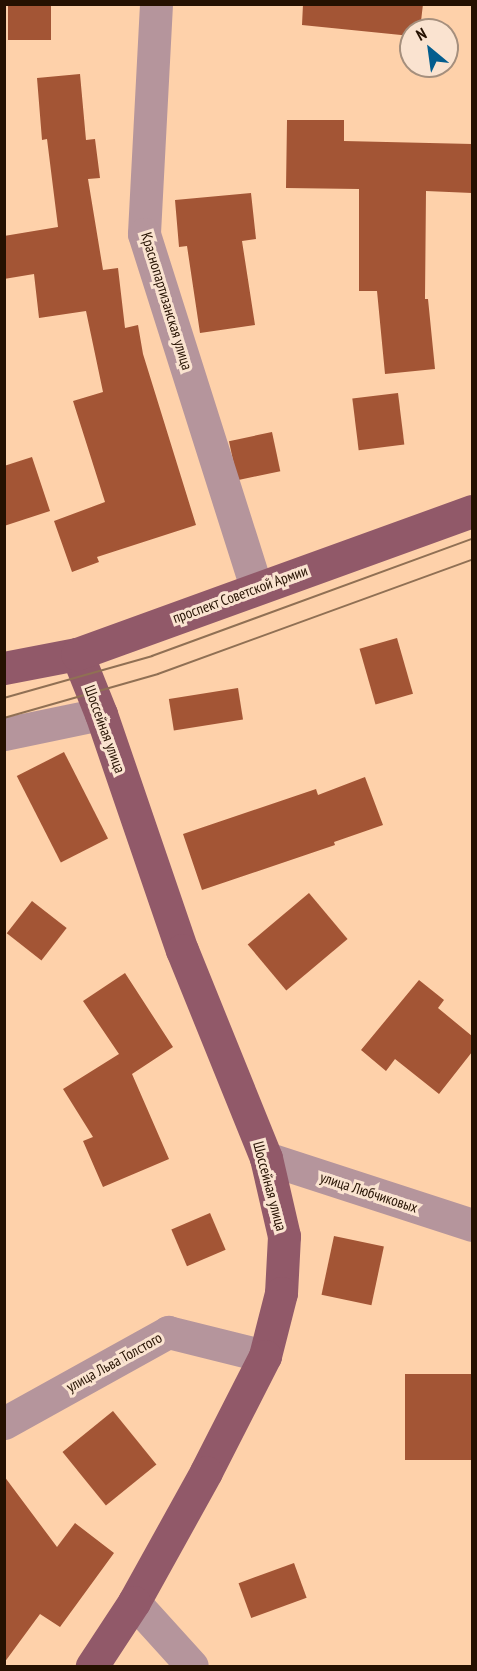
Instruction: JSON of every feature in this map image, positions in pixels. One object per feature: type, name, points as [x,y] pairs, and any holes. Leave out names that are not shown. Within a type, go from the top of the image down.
[{"type":"main road","name":"проспект Советской Армии","points":[[4,668],[77,654],[472,511]]},
{"type":"main road","name":"Шоссейная улица","points":[[77,654],[101,714],[182,950],[266,1158],[284,1236],[281,1293],[265,1356],[206,1472],[134,1602],[92,1666]]},
{"type":"street","name":"Краснопартизанская улица","points":[[156,4],[144,234],[256,588]]},
{"type":"street","points":[[4,734],[101,714]]},
{"type":"street","name":"улица Любчиковых","points":[[266,1158],[472,1225]]},
{"type":"street","name":"улица Льва Толстого","points":[[4,1423],[168,1332],[265,1356]]},
{"type":"street","points":[[134,1602],[192,1666]]},
{"type":"building","points":[[8,4],[51,4],[51,40],[8,40]]},
{"type":"building","points":[[303,4],[423,4],[421,18],[399,18],[399,35],[302,25]]},
{"type":"building","points":[[80,74],[86,140],[95,139],[100,178],[88,179],[103,270],[118,268],[125,328],[138,325],[143,354],[196,525],[97,557],[99,562],[72,572],[54,521],[105,502],[73,401],[103,392],[86,311],[39,318],[34,274],[4,279],[4,236],[58,227],[47,139],[42,140],[37,78]]},
{"type":"building","points":[[287,120],[344,120],[344,141],[472,144],[472,193],[426,191],[425,299],[428,299],[435,369],[385,374],[377,291],[359,291],[359,189],[286,188]]},
{"type":"building","points":[[251,193],[256,239],[242,241],[255,325],[200,333],[187,246],[179,247],[175,200]]},
{"type":"building","points":[[398,393],[404,445],[359,450],[352,399]]},
{"type":"building","points":[[272,432],[280,471],[237,480],[229,441]]},
{"type":"building","points":[[32,457],[50,511],[4,526],[4,466]]},
{"type":"building","points":[[397,638],[413,694],[375,705],[360,649]]},
{"type":"building","points":[[238,688],[243,720],[174,731],[169,699]]},
{"type":"building","points":[[64,752],[108,838],[61,862],[17,776]]},
{"type":"building","points":[[365,777],[383,825],[334,842],[335,845],[202,890],[183,834],[316,789],[318,795]]},
{"type":"building","points":[[309,893],[348,939],[286,990],[248,944]]},
{"type":"building","points":[[32,901],[67,928],[41,960],[7,933]]},
{"type":"building","points":[[125,973],[173,1047],[132,1074],[169,1159],[103,1187],[83,1141],[93,1137],[63,1089],[119,1054],[83,1001]]},
{"type":"building","points":[[419,980],[444,1000],[438,1008],[472,1036],[472,1052],[439,1094],[395,1059],[386,1071],[361,1050]]},
{"type":"building","points":[[210,1213],[226,1250],[187,1266],[171,1229]]},
{"type":"building","points":[[334,1236],[384,1247],[371,1305],[322,1295]]},
{"type":"building","points":[[405,1374],[472,1374],[472,1460],[405,1460]]},
{"type":"building","points":[[113,1411],[156,1465],[106,1506],[62,1452]]},
{"type":"building","points":[[4,1476],[57,1547],[75,1523],[114,1553],[60,1627],[40,1614],[4,1663]]},
{"type":"building","points":[[294,1563],[307,1598],[251,1618],[239,1583]]},
{"type":"tram line","points":[[4,698],[152,656],[472,539]]},
{"type":"tram line","points":[[4,718],[158,674],[472,560]]}]
